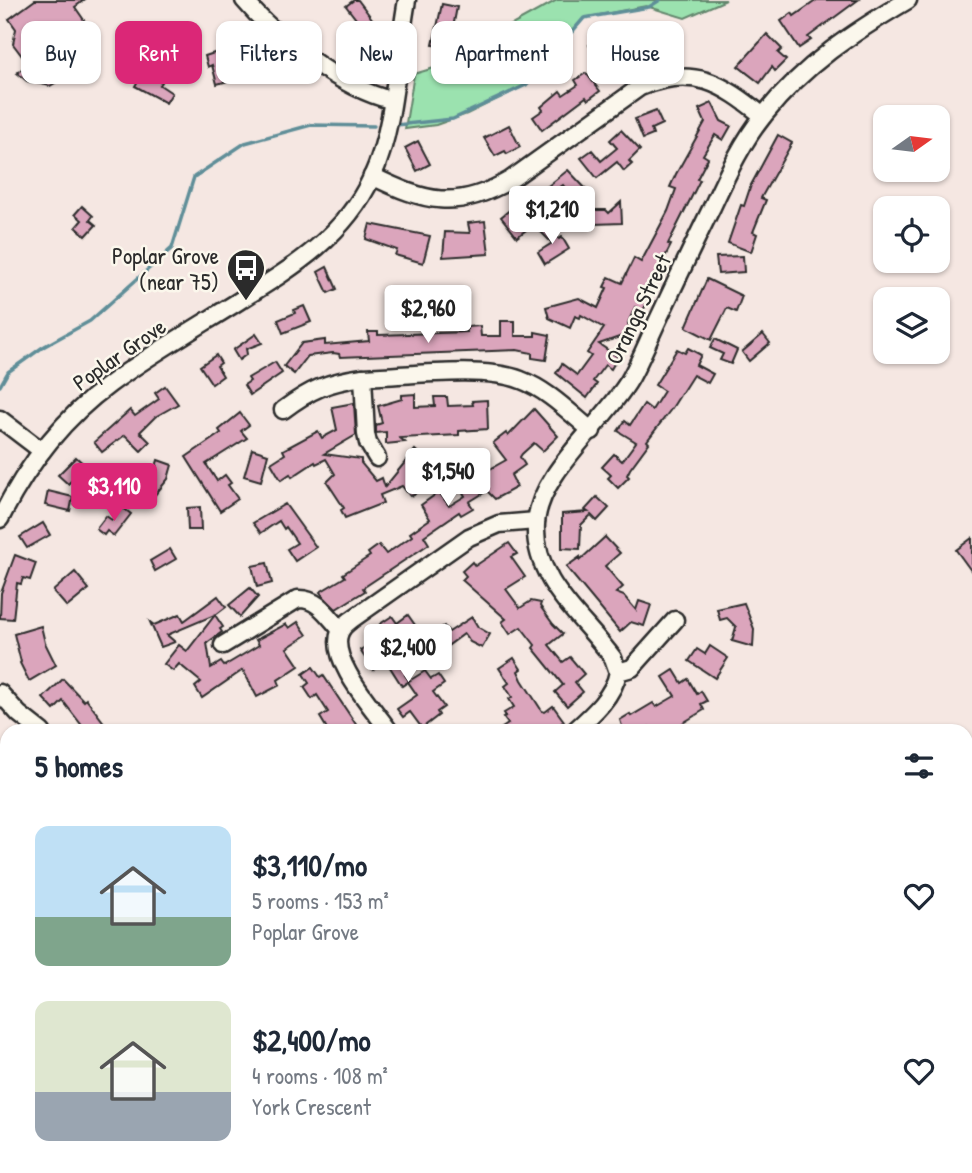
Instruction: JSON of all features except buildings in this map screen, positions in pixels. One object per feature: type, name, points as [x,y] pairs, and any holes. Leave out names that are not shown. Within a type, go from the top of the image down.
[{"type":"street","points":[[244,0],[305,55],[371,96],[391,100]]},
{"type":"street","name":"Poplar Grove","points":[[0,519],[20,481],[72,417],[108,386],[305,259],[346,218],[372,177],[384,139],[407,0]]},
{"type":"street","name":"Oranga Street","points":[[618,672],[613,658],[554,588],[544,571],[536,539],[536,521],[545,489],[556,471],[592,430],[630,379],[730,169],[763,116],[792,84],[831,48],[908,0]]},
{"type":"street","points":[[372,177],[402,191],[437,200],[454,200],[492,191],[640,87],[674,77],[706,79],[722,86],[737,94],[763,116]]},
{"type":"street","points":[[283,410],[307,392],[323,385],[363,377],[475,373],[507,376],[537,388],[592,430]]},
{"type":"street","points":[[363,377],[368,443],[377,458]]},
{"type":"street","points":[[0,419],[42,451]]},
{"type":"street","points":[[384,724],[345,668],[339,651],[341,630],[351,620],[469,537],[499,524],[536,521]]},
{"type":"street","points":[[223,645],[298,599],[309,599],[318,604],[341,630]]},
{"type":"street","points":[[581,724],[609,694],[617,682],[618,672],[632,668],[675,620]]},
{"type":"street","points":[[0,693],[32,724]]},
{"type":"green space","points":[[557,0],[726,0],[685,18],[646,6],[584,18],[573,31],[573,21],[519,21]]},
{"type":"green space","points":[[431,69],[431,84],[527,84],[467,114],[436,125],[405,129],[412,84],[417,84],[417,73]]},
{"type":"waterway","points":[[396,125],[453,119],[526,85],[584,18],[649,7],[660,0]]},
{"type":"waterway","points":[[0,386],[8,372],[43,347],[90,321],[172,248],[194,177],[245,143],[311,125],[374,126]]},
{"type":"place","name":"Poplar Grove (near 75)","points":[[246,302]]}]
